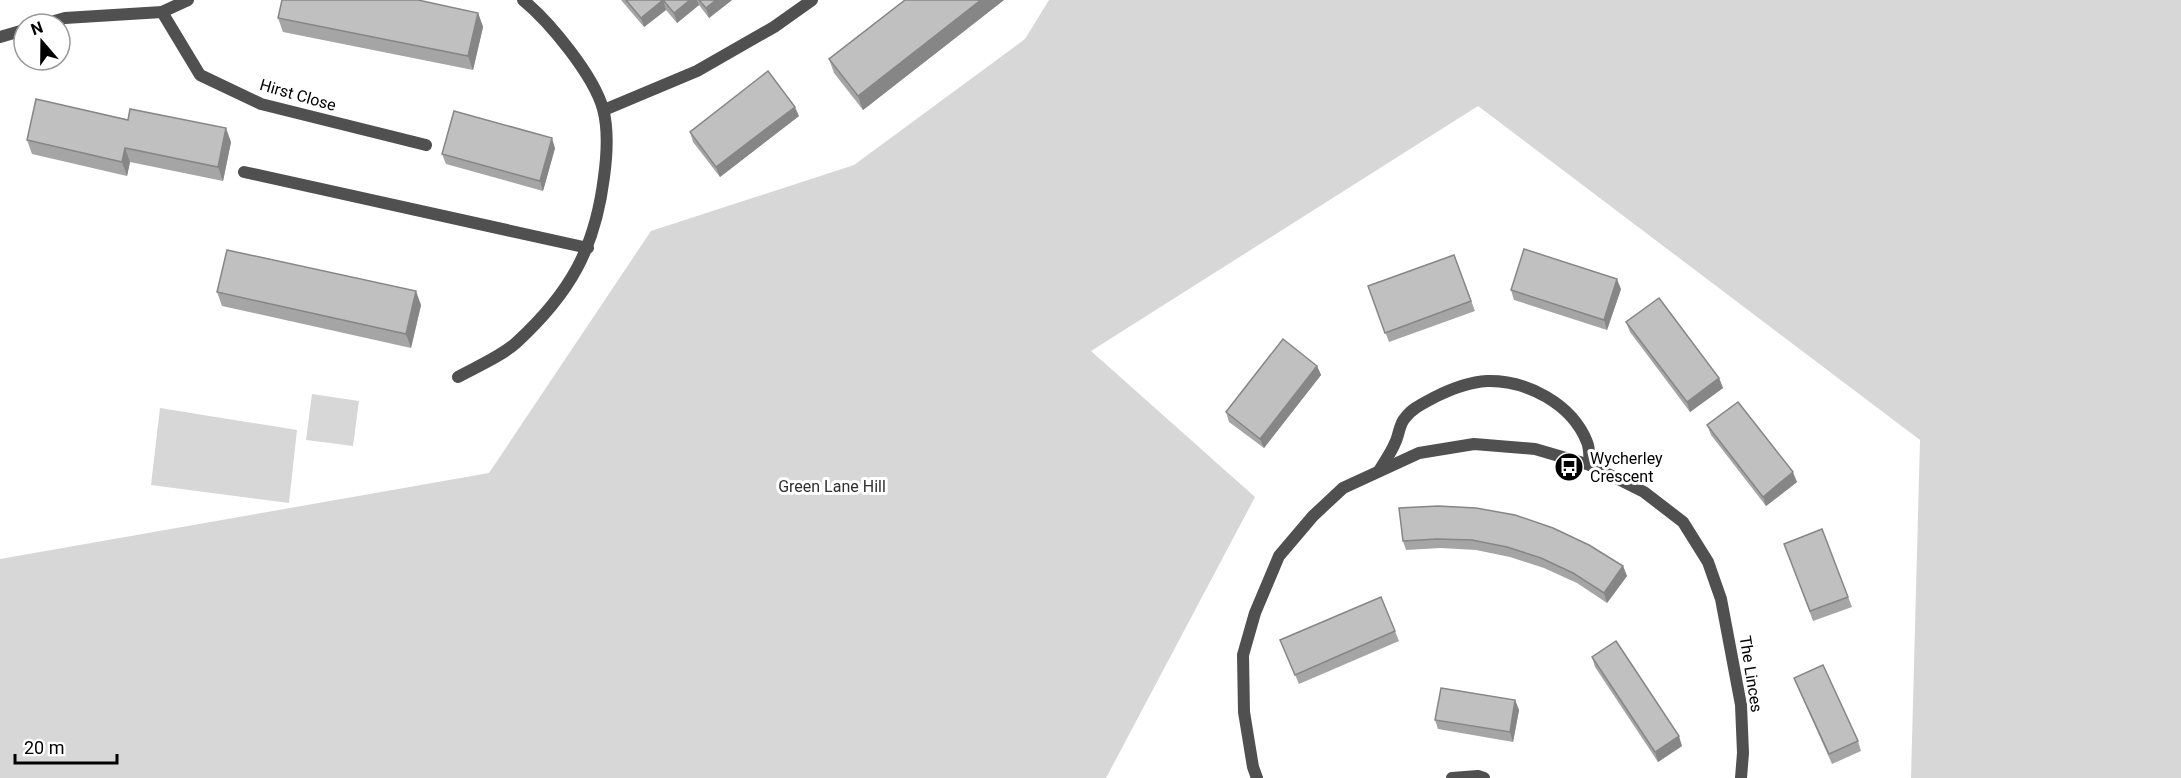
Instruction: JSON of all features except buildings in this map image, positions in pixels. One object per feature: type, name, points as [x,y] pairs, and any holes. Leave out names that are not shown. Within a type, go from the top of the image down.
[{"type":"street","points":[[72,18],[162,12],[188,0]]},
{"type":"street","points":[[458,377],[515,344],[561,295],[588,248],[600,211],[608,151],[604,110],[592,82],[553,31],[523,0]]},
{"type":"street","points":[[604,110],[696,71],[774,27],[812,0]]},
{"type":"street","name":"Hirst Close","points":[[162,12],[200,75],[261,104],[426,145]]},
{"type":"street","points":[[244,172],[588,248]]},
{"type":"street","points":[[1257,778],[1244,712],[1243,655],[1255,613],[1279,556],[1313,516],[1343,488],[1419,453],[1474,444],[1535,450],[1590,465],[1588,443],[1578,425],[1564,410],[1528,388],[1486,381],[1464,385],[1420,405],[1404,419],[1396,442],[1379,471]]},
{"type":"street","name":"The Linces","points":[[1590,465],[1644,492],[1683,522],[1707,562],[1721,598],[1742,705],[1741,778]]},
{"type":"street","points":[[1452,778],[1478,776],[1484,778]]},
{"type":"green space","name":"Green Lane Hill","points":[[1049,0],[2181,0],[2181,778],[1911,778],[1920,440],[1478,106],[1091,351],[1255,497],[1106,778],[0,778],[0,559],[489,473],[651,231],[854,165],[1025,39]]},
{"type":"green space","points":[[312,394],[359,401],[353,446],[306,440]]},
{"type":"green space","points":[[160,408],[297,430],[289,503],[151,485]]},
{"type":"place","name":"Wycherley Crescent","points":[[1569,467]]}]
